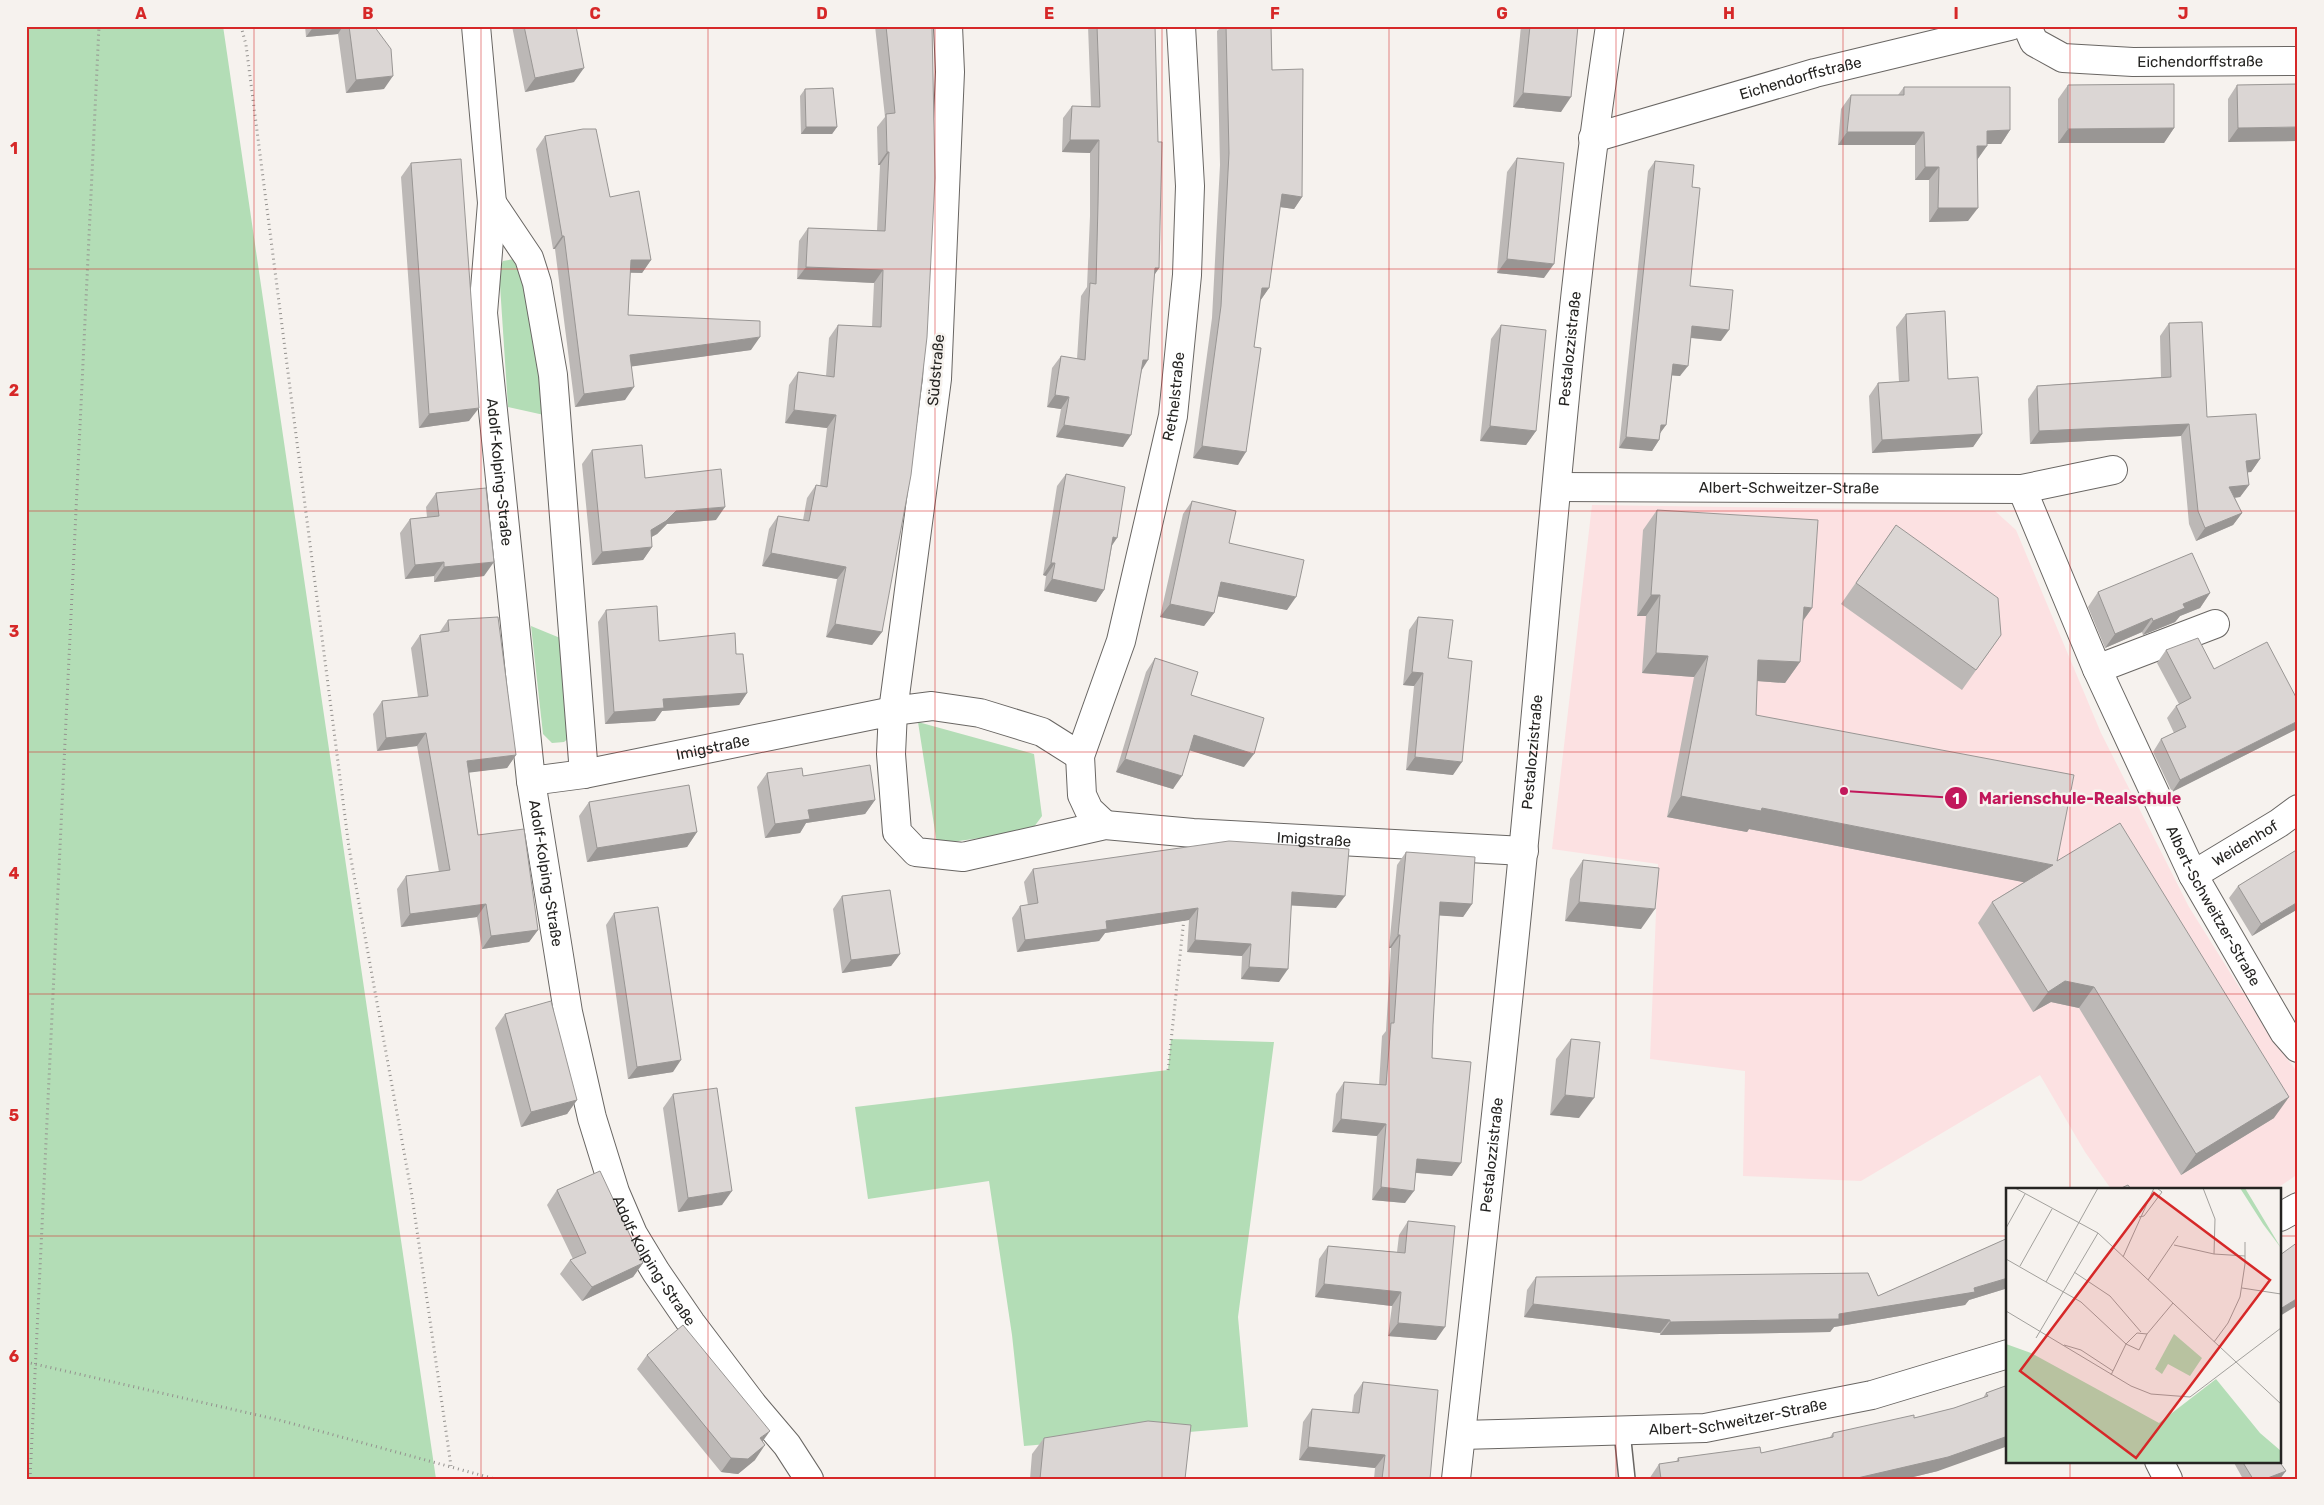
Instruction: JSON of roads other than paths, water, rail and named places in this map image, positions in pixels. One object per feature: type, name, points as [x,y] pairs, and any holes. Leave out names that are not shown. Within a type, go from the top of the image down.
[{"type":"street","name":"Adolf-Kolping-Straße","points":[[476,26],[492,203],[483,313],[531,781],[568,1012],[592,1118],[615,1192],[633,1234],[656,1272],[747,1398],[787,1445],[809,1479]]},
{"type":"street","name":"Südstraße","points":[[893,711],[937,379],[950,72],[948,26]]},
{"type":"street","name":"Rethelstraße","points":[[1080,756],[1121,642],[1173,416],[1187,275],[1190,186],[1181,26]]},
{"type":"street","name":"Pestalozzistraße","points":[[1456,1479],[1524,851],[1557,487],[1593,138],[1610,26]]},
{"type":"street","name":"Eichendorffstraße","points":[[1593,138],[1815,73],[2010,26]]},
{"type":"street","name":"Eichendorffstraße","points":[[2027,26],[2034,42],[2063,58],[2133,62],[2298,61]]},
{"type":"street","name":"Adolf-Kolping-Straße","points":[[492,203],[529,258],[536,283],[553,375],[584,774]]},
{"type":"street","name":"Albert-Schweitzer-Straße","points":[[1557,487],[2022,489],[2113,470]]},
{"type":"street","name":"Albert-Schweitzer-Straße","points":[[2022,489],[2097,669],[2192,875],[2293,1034]]},
{"type":"street","points":[[2097,669],[2214,624]]},
{"type":"street","name":"Imigstraße","points":[[531,781],[584,774],[893,711],[932,706],[980,713],[1042,732],[1080,756]]},
{"type":"street","name":"Imigstraße","points":[[893,711],[891,754],[897,832],[916,852],[963,856],[1105,825],[1193,833],[1524,851]]},
{"type":"street","points":[[1080,756],[1082,795],[1090,810],[1105,825]]},
{"type":"street","name":"Weidenhof","points":[[2192,875],[2279,823],[2298,808]]},
{"type":"street","points":[[2282,1216],[2298,1207]]},
{"type":"street","name":"Albert-Schweitzer-Straße","points":[[1461,1434],[1705,1428],[1872,1395],[2006,1355]]},
{"type":"street","points":[[2160,1462],[2168,1479]]},
{"type":"lane","points":[[1622,1431],[1627,1479]]},
{"type":"place","name":"Marienschule-Realschule","points":[[1844,791]]}]
